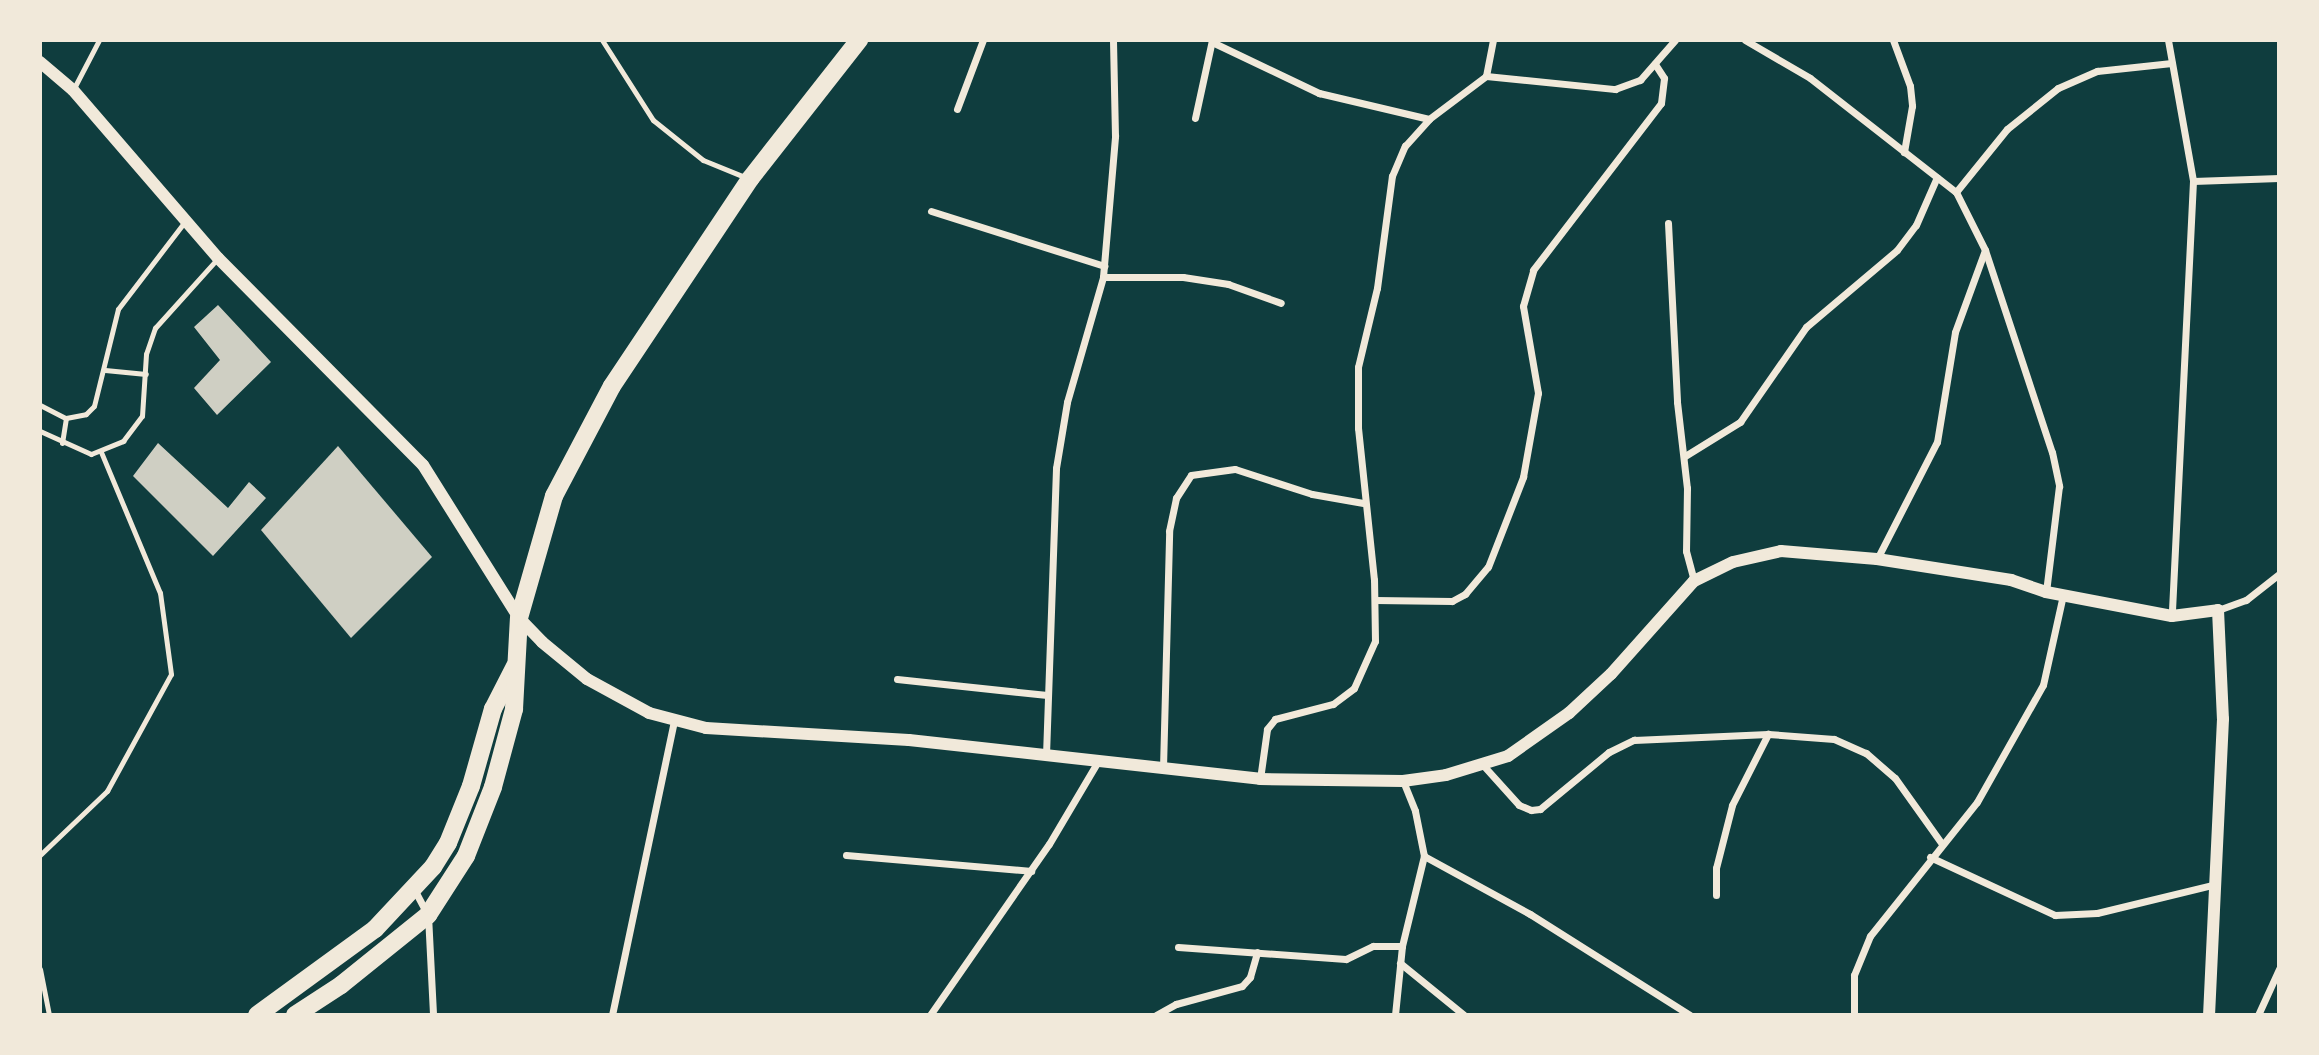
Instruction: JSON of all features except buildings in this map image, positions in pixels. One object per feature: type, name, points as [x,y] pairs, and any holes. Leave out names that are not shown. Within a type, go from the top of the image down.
[{"type":"main road","points":[[295,1015],[341,985],[428,915],[466,856],[493,787],[514,709],[520,657],[519,618],[539,537],[573,456],[612,386],[750,179],[859,40]]},
{"type":"main road","points":[[257,1015],[375,929],[415,891],[448,843],[471,786],[493,709],[520,657]]},
{"type":"street","points":[[957,109],[983,40]]},
{"type":"street","points":[[1046,755],[1056,468],[1067,402],[1103,277],[1115,136],[1113,40]]},
{"type":"street","points":[[1259,779],[1267,729],[1275,719],[1334,704],[1354,688],[1375,642],[1376,600],[1363,503],[1359,367],[1377,288],[1392,176],[1405,146],[1429,119],[1486,76],[1493,40]]},
{"type":"street","points":[[1486,76],[1615,89],[1640,80],[1675,40]]},
{"type":"street","points":[[1745,40],[1810,78],[1956,192],[1985,250],[2059,486],[2046,592]]},
{"type":"street","points":[[1894,40],[1910,86],[1912,106],[1904,152]]},
{"type":"street","points":[[2168,40],[2193,181],[2172,616]]},
{"type":"street","points":[[1195,118],[1212,41],[1319,93],[1429,119]]},
{"type":"street","points":[[40,62],[73,90],[218,258],[423,465],[519,618],[587,679],[649,713],[706,728],[909,740],[1259,779],[1403,781],[1507,756],[1569,713],[1694,581],[1733,562],[1781,551],[1877,559],[2011,580],[2046,592],[2172,616],[2218,610],[2246,600],[2279,574]]},
{"type":"street","points":[[1956,192],[2007,129],[2058,88],[2097,71],[2172,63]]},
{"type":"street","points":[[1376,600],[1452,601],[1465,594],[1488,567],[1523,477],[1538,393],[1523,306],[1533,270],[1661,103],[1664,78],[1655,64]]},
{"type":"street","points":[[1685,456],[1740,422],[1806,327],[1897,250],[1916,225],[1937,177]]},
{"type":"street","points":[[2193,181],[2279,178]]},
{"type":"street","points":[[931,211],[1104,266]]},
{"type":"street","points":[[1668,223],[1677,402],[1685,456],[1686,551],[1694,581]]},
{"type":"street","points":[[1877,559],[1937,442],[1955,332],[1985,250]]},
{"type":"street","points":[[1103,277],[1183,276],[1228,284],[1281,303]]},
{"type":"street","points":[[1163,768],[1169,531],[1177,498],[1191,475],[1235,469],[1312,494],[1363,503]]},
{"type":"street","points":[[1854,1015],[1854,975],[1870,936],[1930,857],[1977,802],[2043,685],[2063,595]]},
{"type":"street","points":[[2209,1015],[2212,885],[2223,719],[2218,610]]},
{"type":"street","points":[[897,680],[1047,695]]},
{"type":"street","points":[[612,1015],[674,720]]},
{"type":"street","points":[[1482,764],[1519,805],[1540,810],[1609,752],[1634,740],[1768,734],[1834,739],[1866,753],[1895,778],[1942,844]]},
{"type":"street","points":[[1716,895],[1716,868],[1732,805],[1768,734]]},
{"type":"street","points":[[930,1015],[1031,871],[1099,761]]},
{"type":"street","points":[[1395,1015],[1402,946],[1424,856],[1415,811],[1403,781]]},
{"type":"street","points":[[846,855],[1031,871]]},
{"type":"street","points":[[1424,856],[1530,914],[1690,1015]]},
{"type":"street","points":[[1930,857],[2055,915],[2097,913],[2212,885]]},
{"type":"street","points":[[415,891],[428,915],[433,1015]]},
{"type":"street","points":[[1178,947],[1346,959],[1373,946],[1402,946]]},
{"type":"street","points":[[1156,1015],[1242,986],[1250,977],[1256,952]]},
{"type":"street","points":[[1400,962],[1464,1015]]},
{"type":"street","points":[[2258,1015],[2279,969]]},
{"type":"lane","points":[[73,90],[99,40]]},
{"type":"lane","points":[[602,40],[653,120],[703,160],[750,179]]},
{"type":"lane","points":[[40,405],[66,418],[86,414],[94,406],[118,309],[187,219]]},
{"type":"lane","points":[[40,431],[84,453],[101,452],[122,441],[142,416],[146,374],[155,328],[218,258]]},
{"type":"lane","points":[[105,370],[146,374]]},
{"type":"lane","points":[[61,443],[66,418]]},
{"type":"lane","points":[[40,855],[107,791],[171,674],[160,593],[101,452]]},
{"type":"lane","points":[[40,969],[49,1015]]}]
